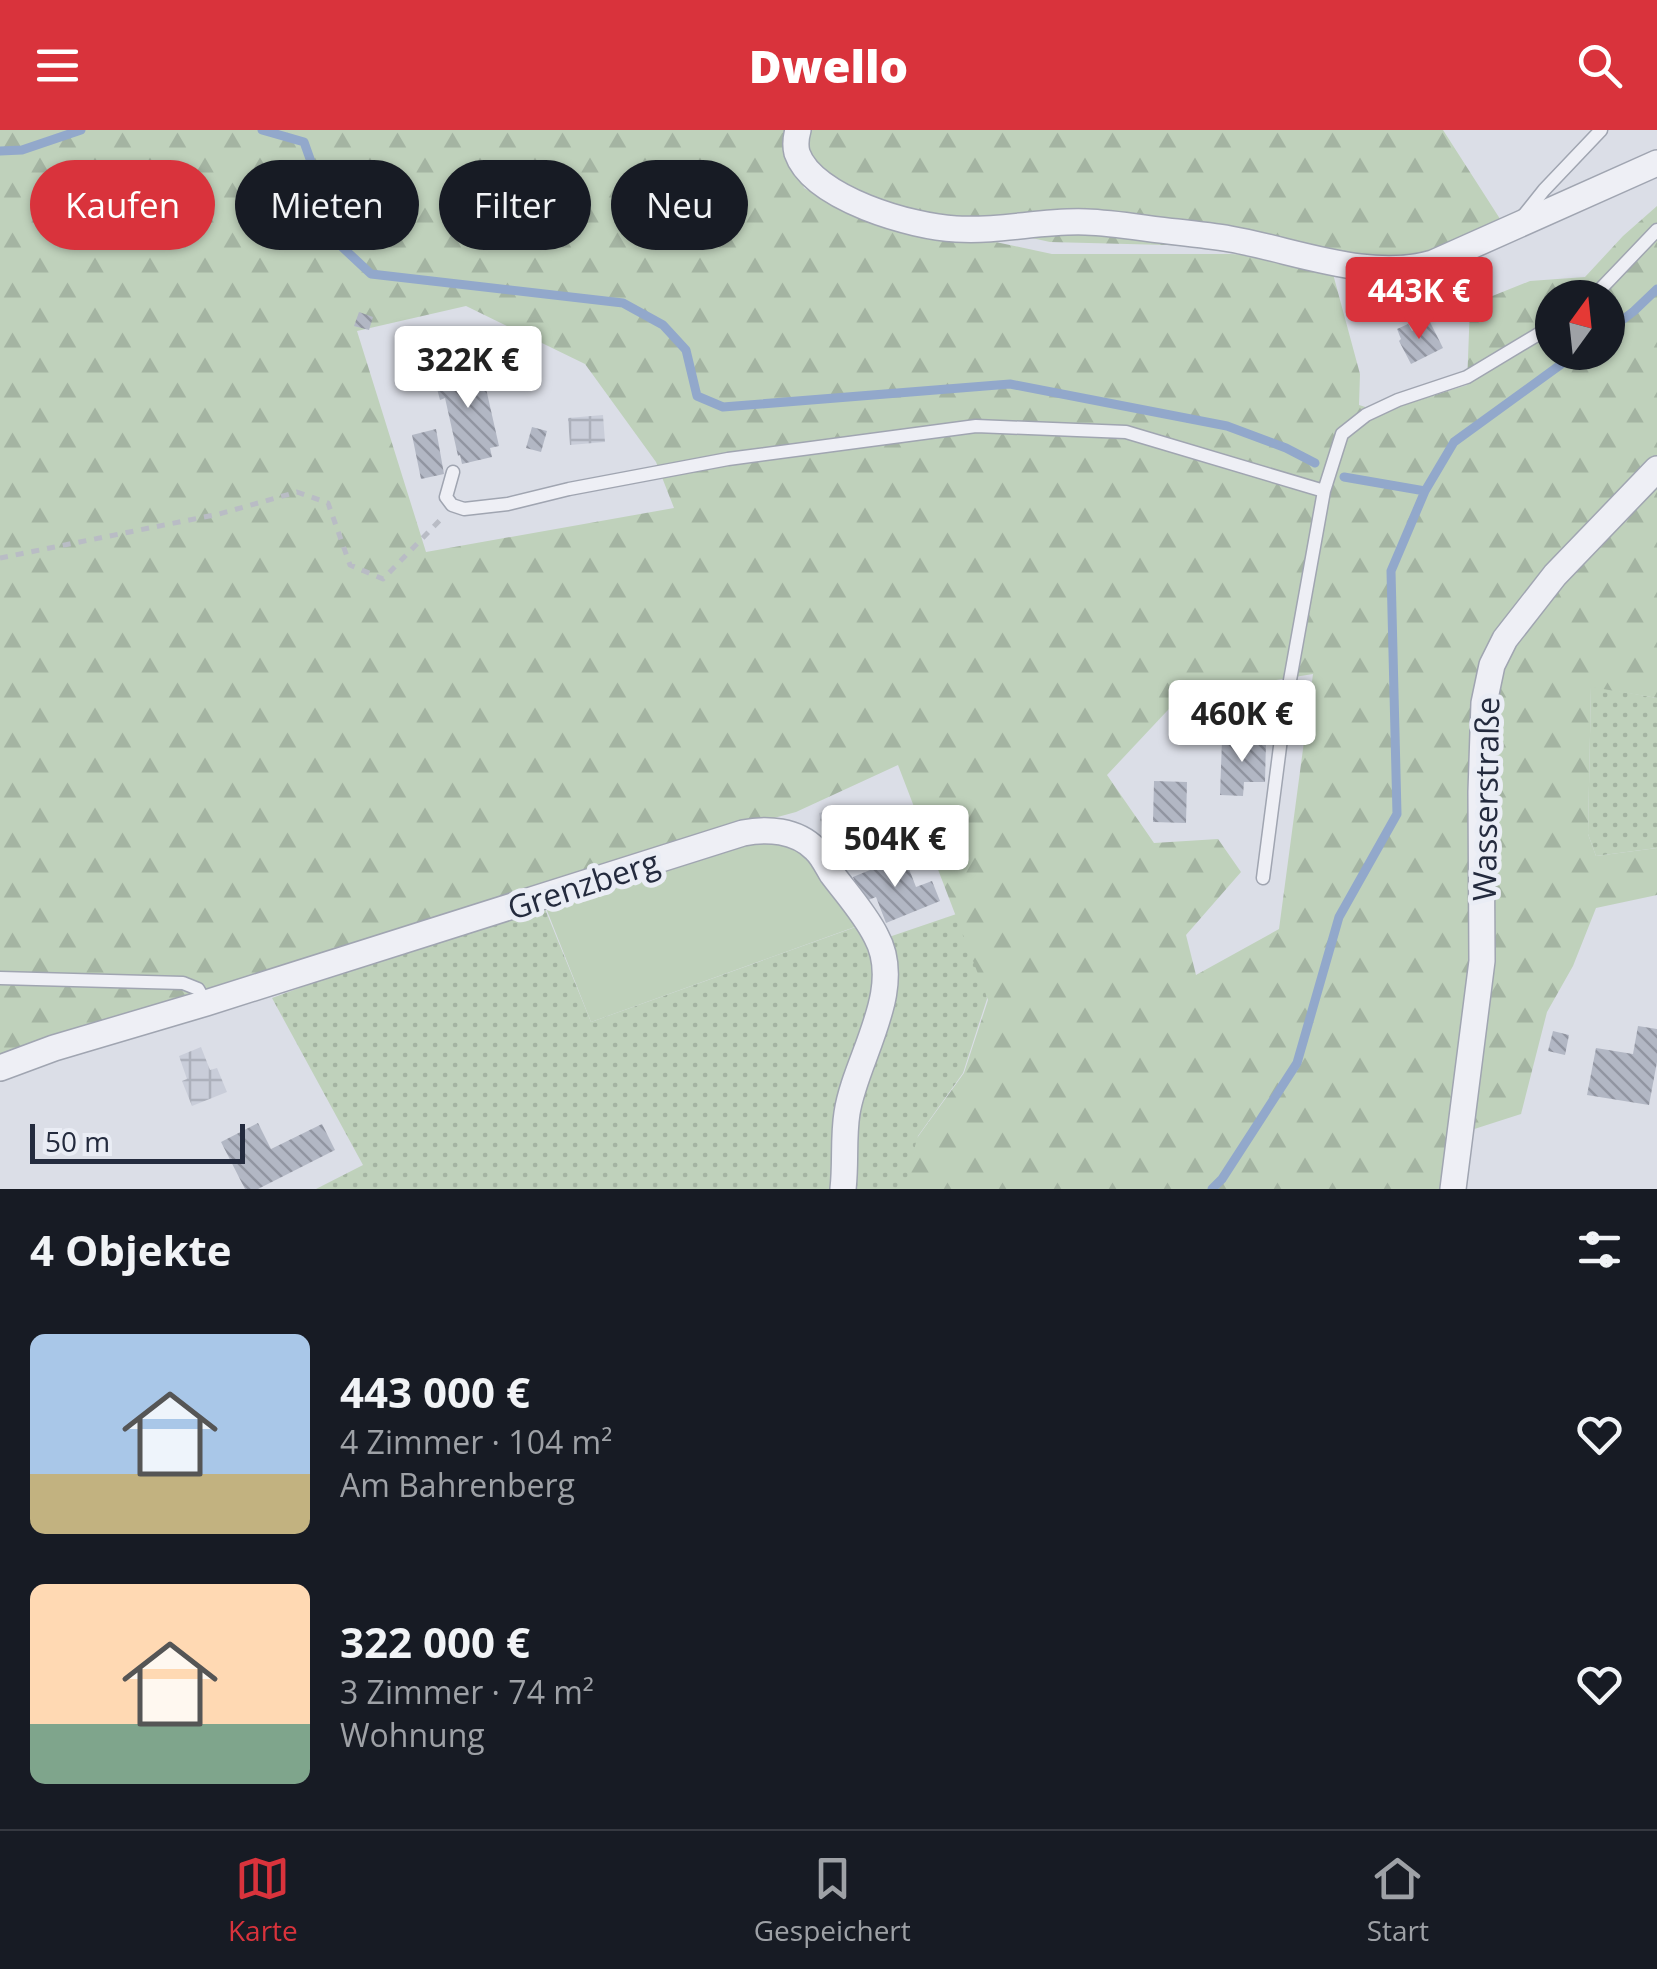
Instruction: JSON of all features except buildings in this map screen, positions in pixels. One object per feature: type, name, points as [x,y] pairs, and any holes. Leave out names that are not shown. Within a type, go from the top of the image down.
[{"type":"street","points":[[798,130],[797,152],[804,166],[832,190],[891,216],[942,228],[1089,222],[1228,238],[1353,265],[1396,270],[1433,263],[1657,163]]},
{"type":"street","name":"Wasserstraße","points":[[1452,1189],[1482,961],[1484,703],[1492,665],[1505,639],[1555,575],[1657,469]]},
{"type":"street","name":"Grenzberg","points":[[0,1068],[743,833],[780,831],[814,848],[877,937],[884,957],[883,994],[847,1109],[843,1189]]},
{"type":"lane","points":[[1516,225],[1601,130]]},
{"type":"lane","points":[[1609,280],[1657,230]]},
{"type":"lane","points":[[1263,878],[1285,708],[1324,491],[1342,434],[1398,400],[1467,378],[1535,336]]},
{"type":"lane","points":[[453,472],[446,497],[452,505],[464,509],[508,504],[711,462],[976,426],[1126,432],[1324,491]]},
{"type":"lane","points":[[0,978],[183,983],[198,988],[206,1003]]},
{"type":"path","points":[[0,558],[218,514],[296,492],[328,503],[350,565],[382,579],[452,505]]},
{"type":"shaded area","points":[[603,415],[605,442],[570,445],[568,418]]},
{"type":"shaded area","points":[[852,805],[859,831],[834,836],[832,826],[822,828],[819,813]]},
{"type":"shaded area","points":[[201,1047],[210,1070],[217,1068],[227,1092],[192,1106],[182,1081],[187,1079],[179,1056]]},
{"type":"green space","points":[[0,130],[792,130],[793,152],[804,188],[845,210],[1052,254],[1230,254],[1329,259],[1360,374],[1359,405],[1381,412],[1467,385],[1470,305],[1530,281],[1535,281],[1535,370],[1625,370],[1625,280],[1544,280],[1585,277],[1657,206],[1657,698],[1591,687],[1588,834],[1596,856],[1657,848],[1657,895],[1596,908],[1573,966],[1547,1012],[1521,1114],[1465,1132],[1461,1189],[905,1189],[917,1138],[964,1073],[988,1000],[898,765],[796,812],[618,860],[0,1060]],"holes":[[[466,306],[585,364],[656,462],[674,508],[426,552],[357,331]],[[1313,674],[1279,929],[1196,975],[1186,935],[1241,872],[1218,839],[1154,843],[1107,775],[1182,695]]]},
{"type":"green space","points":[[810,130],[1443,130],[1502,222],[1431,255],[1387,257],[1320,249],[1050,242],[843,197],[810,180],[801,140]]},
{"type":"green space","points":[[1591,686],[1657,698],[1657,848],[1596,856],[1588,834]]},
{"type":"green space","points":[[760,834],[814,856],[863,924],[591,1022],[542,898]]},
{"type":"green space","points":[[541,899],[591,1022],[864,924],[878,962],[836,1189],[316,1189],[363,1165],[272,998]]},
{"type":"green space","points":[[977,907],[987,999],[963,1073],[918,1136],[906,1189],[856,1189],[858,1100],[886,938]]},
{"type":"waterway","points":[[0,151],[22,150],[81,130]]},
{"type":"waterway","points":[[262,130],[304,142],[341,246],[371,274],[623,303],[663,325],[686,350],[697,396],[723,407],[1010,384],[1227,426],[1315,463]]},
{"type":"waterway","points":[[1625,318],[1657,289]]},
{"type":"waterway","points":[[1212,1189],[1297,1063],[1339,917],[1397,814],[1391,571],[1425,491],[1454,442],[1553,370]]},
{"type":"waterway","points":[[1344,477],[1425,491]]}]
